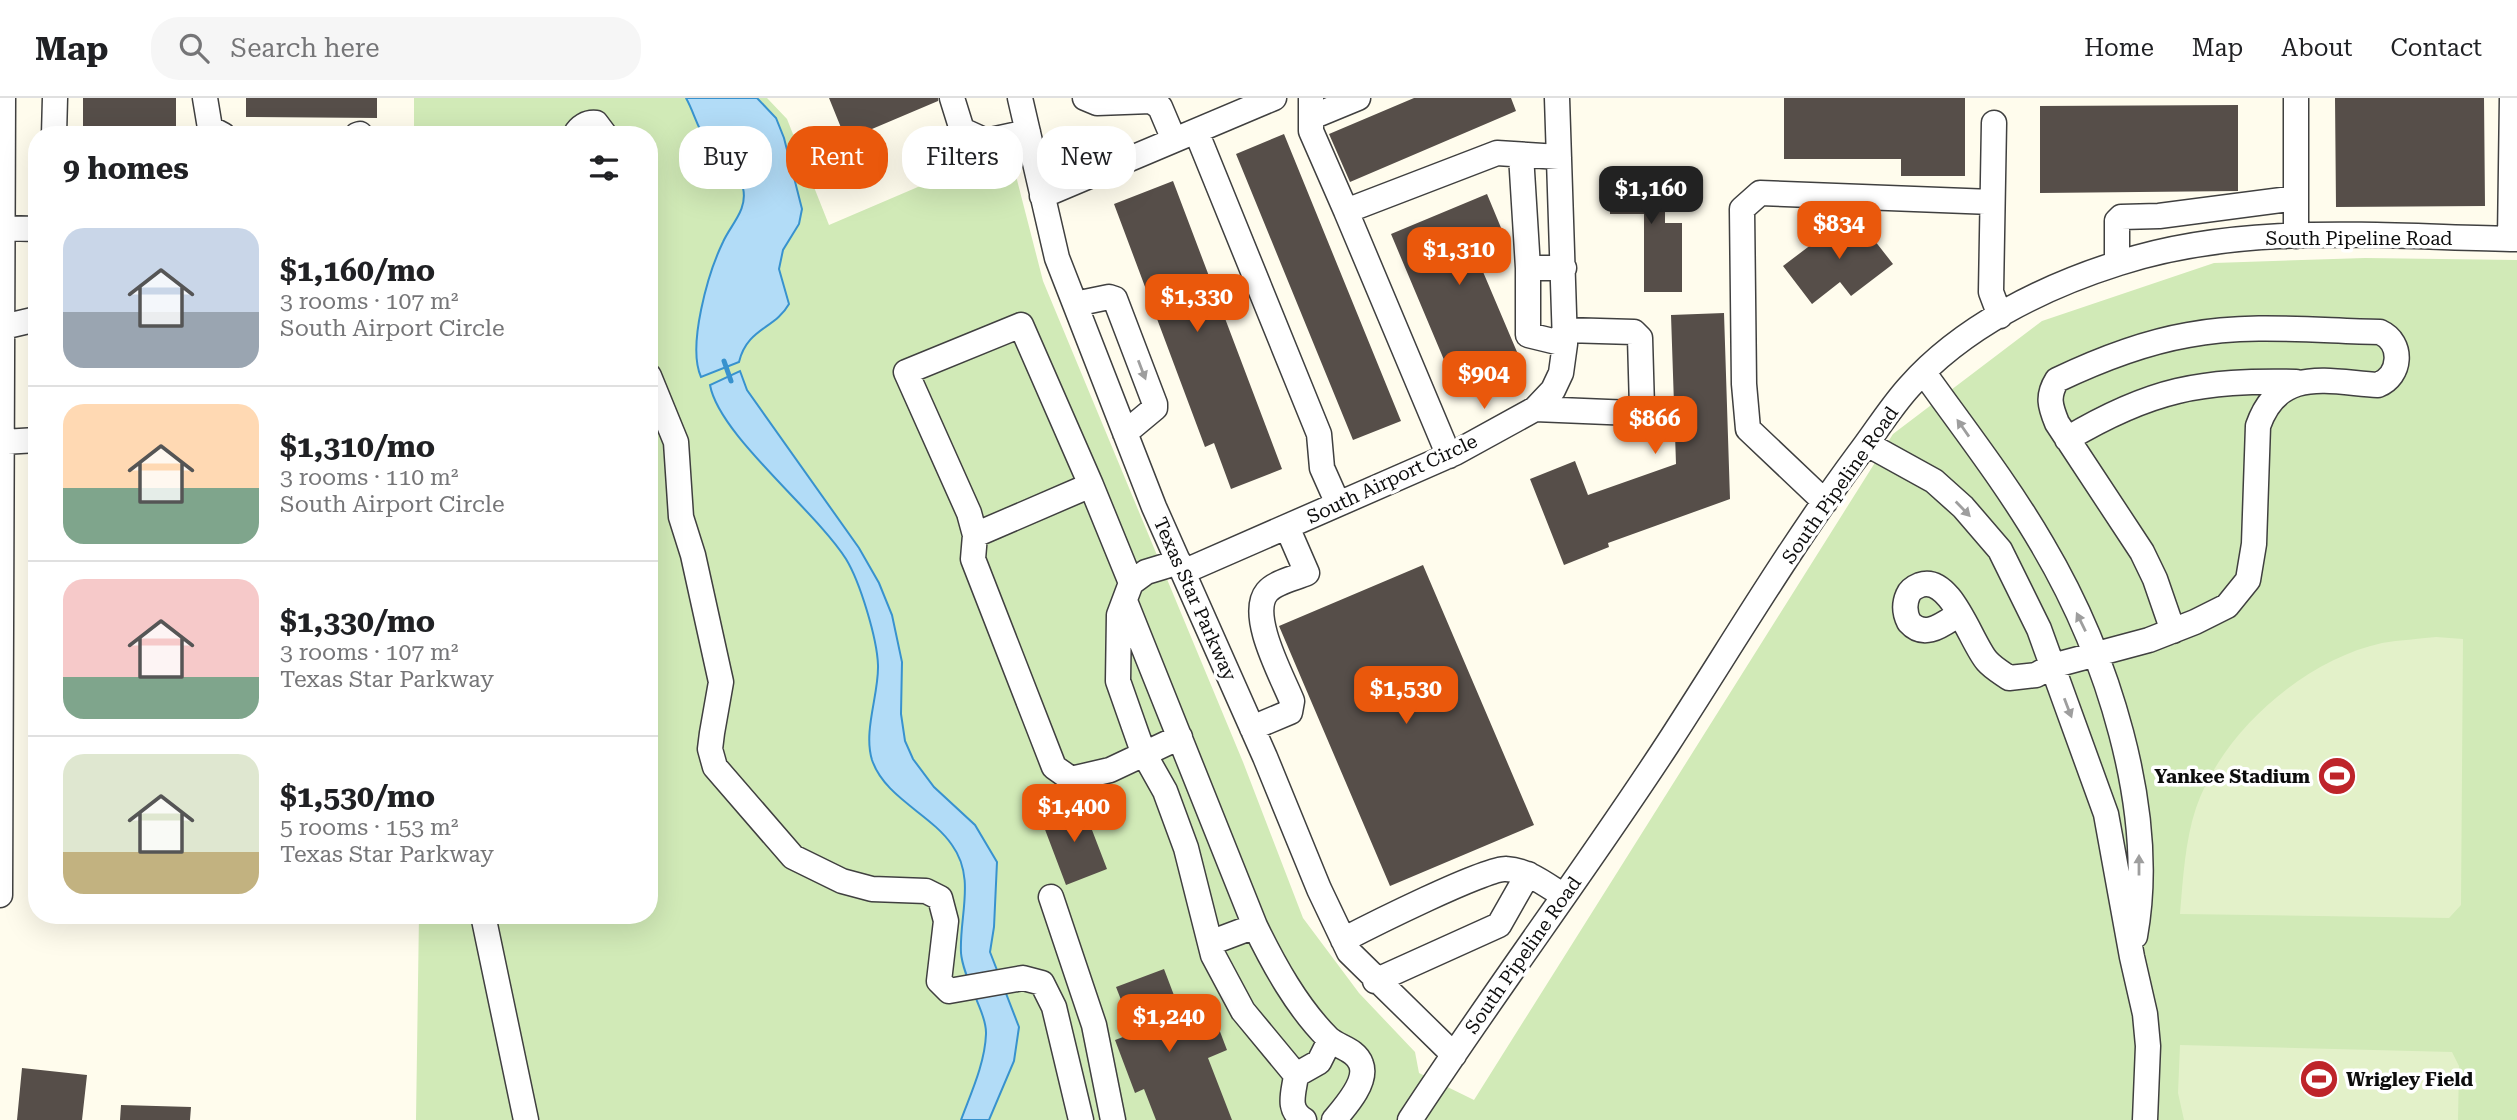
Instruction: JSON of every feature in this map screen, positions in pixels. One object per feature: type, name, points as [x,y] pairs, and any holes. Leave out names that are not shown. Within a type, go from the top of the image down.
[{"type":"street","points":[[0,895],[3,98]]},
{"type":"street","points":[[54,126],[55,98]]},
{"type":"street","points":[[205,98],[210,126]]},
{"type":"street","points":[[952,98],[962,130],[986,141],[1028,132]]},
{"type":"street","name":"Texas Star Parkway","points":[[1020,98],[1057,258],[1181,567],[1343,940],[1349,952],[1375,981],[1454,1055]]},
{"type":"street","points":[[1084,98],[1097,103],[1151,101],[1160,107],[1185,136],[1319,433],[1322,468],[1338,504]]},
{"type":"street","points":[[1042,196],[1274,98]]},
{"type":"street","points":[[1358,98],[1312,107],[1311,131],[1449,456]]},
{"type":"street","name":"South Airport Circle","points":[[1128,592],[1146,572],[1181,567],[1287,527],[1449,456],[1535,409],[1553,390],[1561,373],[1565,337],[1557,98]]},
{"type":"street","points":[[2296,98],[2296,236]]},
{"type":"street","points":[[2511,98],[2513,239]]},
{"type":"street","points":[[583,126],[590,122],[598,126]]},
{"type":"street","points":[[1994,122],[1991,292],[2000,316]]},
{"type":"street","points":[[1346,211],[1497,153],[1559,157]]},
{"type":"street","points":[[1521,155],[1528,268],[1528,335],[1565,337],[1634,332],[1640,338],[1642,408],[1632,413],[1535,409]]},
{"type":"street","points":[[1825,502],[1748,429],[1744,384],[1742,209],[1760,193],[1992,202]]},
{"type":"street","points":[[2117,263],[2117,221],[2121,217],[2159,216],[2296,198]]},
{"type":"street","points":[[2,218],[28,226]]},
{"type":"street","name":"South Pipeline Road","points":[[1410,1120],[1640,785],[1825,502],[1909,386],[1962,339],[2028,299],[2117,263],[2200,244],[2296,236],[2513,239]]},
{"type":"street","points":[[1528,268],[1564,268]]},
{"type":"street","points":[[1075,304],[1109,297],[1115,299],[1155,404],[1155,408],[1125,433]]},
{"type":"street","points":[[3,327],[28,321]]},
{"type":"street","points":[[1180,737],[1143,752],[1110,770],[1071,779],[1054,766],[973,559],[975,535],[969,513],[906,372],[1021,325],[1091,485],[1180,737],[1255,926],[1277,972],[1330,1040],[1355,1055],[1362,1065],[1361,1078],[1348,1103],[1334,1120]]},
{"type":"street","points":[[2067,439],[2096,422],[2175,389],[2232,381],[2378,385],[2389,381],[2396,372],[2396,349],[2388,336],[2380,332],[2227,330],[2189,334],[2141,345],[2057,380],[2050,392],[2050,407],[2067,439],[2142,552],[2173,631]]},
{"type":"street","points":[[1924,373],[2042,544],[2097,654],[2129,767],[2135,809],[2139,914],[2132,957]]},
{"type":"street","points":[[1959,614],[1987,661],[2009,678],[2036,675],[2052,666],[2173,631],[2227,606],[2248,580],[2254,544],[2258,426],[2278,391],[2298,382]]},
{"type":"street","points":[[658,398],[676,442],[681,517],[693,555],[721,682],[710,749],[715,766],[793,857],[842,881],[872,889],[926,891],[940,898],[947,921],[939,981],[949,991],[1023,978],[1042,983],[1054,1007],[1081,1120]]},
{"type":"street","points":[[2,442],[28,441]]},
{"type":"street","points":[[1867,444],[1934,481],[1963,507],[2000,550],[2039,629],[2106,814],[2145,1014],[2148,1046],[2145,1120]]},
{"type":"street","points":[[975,535],[1091,485]]},
{"type":"street","points":[[1252,728],[1290,712],[1292,701],[1260,621],[1260,603],[1269,589],[1307,573],[1287,527]]},
{"type":"street","points":[[1128,592],[1119,615],[1118,681],[1143,752],[1166,791],[1186,848],[1210,943],[1243,1011],[1296,1075],[1291,1103],[1296,1115],[1304,1120]]},
{"type":"street","points":[[1343,940],[1387,917],[1503,868],[1528,874],[1564,896]]},
{"type":"street","points":[[1375,981],[1499,925],[1528,874]]},
{"type":"street","points":[[1051,897],[1094,1025],[1113,1120]]},
{"type":"street","points":[[485,924],[526,1120]]},
{"type":"street","points":[[1210,943],[1255,926]]},
{"type":"street","points":[[1296,1075],[1319,1062],[1330,1040]]},
{"type":"green space","points":[[414,98],[767,98],[787,119],[790,126],[786,126],[786,189],[815,189],[829,225],[913,189],[1019,189],[1043,281],[1243,762],[1303,918],[1359,993],[1415,1052],[1419,1073],[1474,1100],[1893,434],[2042,321],[2214,263],[2365,258],[2517,260],[2517,1120],[416,1120],[419,924],[658,924],[658,126],[414,126]]},
{"type":"green space","name":"Yankee Stadium","points":[[2436,637],[2463,639],[2461,905],[2449,918],[2180,914],[2187,847],[2196,808],[2208,780],[2246,727],[2270,703],[2324,665],[2382,643]]},
{"type":"green space","name":"Wrigley Field","points":[[2180,1045],[2452,1052],[2459,1066],[2458,1120],[2184,1120],[2178,1093]]},
{"type":"water","points":[[686,98],[757,98],[776,118],[786,146],[786,189],[797,189],[802,209],[799,224],[783,250],[779,269],[789,304],[776,319],[748,342],[739,362],[701,377],[696,347],[706,290],[717,255],[741,210],[743,189],[772,189],[772,126],[699,126]]},
{"type":"water","points":[[740,371],[747,390],[859,548],[879,583],[892,615],[902,662],[901,714],[905,741],[913,759],[934,787],[975,825],[997,862],[990,952],[1019,1027],[1014,1061],[989,1120],[961,1120],[980,1067],[986,1034],[983,1016],[966,974],[961,953],[965,884],[959,858],[943,834],[887,785],[872,760],[869,737],[878,665],[875,640],[862,596],[846,559],[832,540],[749,449],[717,405],[710,385]]},
{"type":"building","points":[[83,98],[176,98],[176,126],[83,126]]},
{"type":"building","points":[[246,98],[377,98],[377,118],[246,117]]},
{"type":"building","points":[[829,98],[938,98],[938,101],[879,126],[840,126]]},
{"type":"building","points":[[1414,98],[1511,98],[1516,111],[1350,182],[1329,134]]},
{"type":"building","points":[[1784,98],[1965,98],[1965,176],[1901,176],[1901,159],[1784,159]]},
{"type":"building","points":[[2335,98],[2484,98],[2485,206],[2336,207]]},
{"type":"building","points":[[2238,105],[2238,191],[2040,193],[2040,106]]},
{"type":"building","points":[[1284,134],[1401,421],[1353,440],[1236,154]]},
{"type":"building","points":[[1610,171],[1665,171],[1665,223],[1682,223],[1682,292],[1644,292],[1644,214],[1610,214]]},
{"type":"building","points":[[1173,181],[1282,469],[1231,489],[1214,443],[1205,447],[1114,204]]},
{"type":"building","points":[[1487,194],[1509,247],[1478,260],[1520,359],[1455,386],[1391,234]]},
{"type":"building","points":[[1853,213],[1893,264],[1851,296],[1840,282],[1812,304],[1783,266]]},
{"type":"building","points":[[1724,313],[1730,499],[1608,543],[1609,547],[1564,565],[1530,479],[1575,461],[1588,495],[1676,464],[1671,315]]},
{"type":"building","points":[[1423,565],[1534,825],[1390,886],[1279,626]]},
{"type":"building","points":[[1082,804],[1107,869],[1066,885],[1041,819]]},
{"type":"building","points":[[1164,969],[1191,1040],[1219,1029],[1227,1050],[1208,1058],[1232,1120],[1156,1120],[1144,1089],[1135,1093],[1115,1040],[1134,1033],[1116,987]]},
{"type":"building","points":[[22,1068],[87,1075],[82,1120],[17,1120]]},
{"type":"building","points":[[121,1105],[191,1107],[190,1120],[120,1120]]},
{"type":"waterway","points":[[724,361],[731,381]]},
{"type":"place","name":"Yankee Stadium","points":[[2337,776]]},
{"type":"place","name":"Wrigley Field","points":[[2319,1079]]}]
